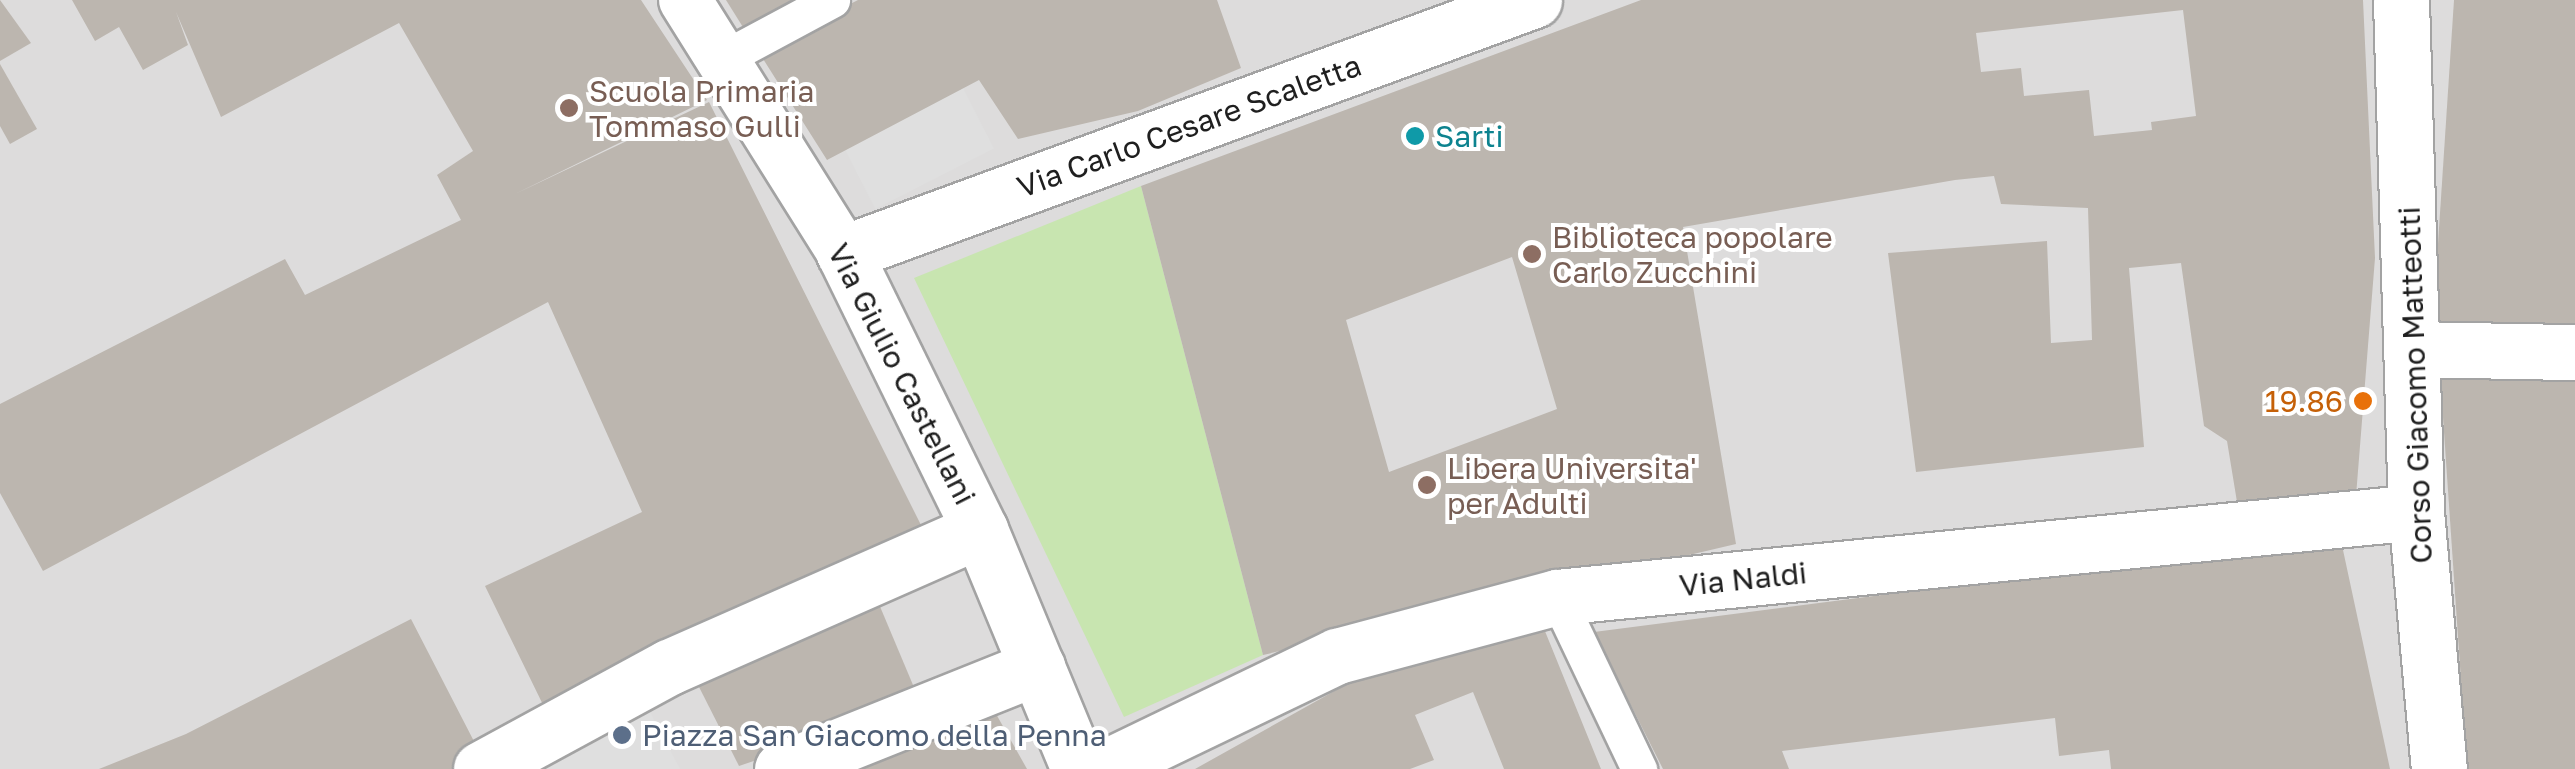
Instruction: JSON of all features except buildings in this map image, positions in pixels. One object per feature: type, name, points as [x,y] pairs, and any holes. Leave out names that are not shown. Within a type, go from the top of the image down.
[{"type":"street","name":"Via Giulio Castellani","points":[[685,0],[844,252],[980,530],[1079,769]]},
{"type":"street","name":"Via Carlo Cesare Scaletta","points":[[844,252],[1534,0]]},
{"type":"street","name":"Corso Giacomo Matteotti","points":[[2401,0],[2416,512],[2439,769]]},
{"type":"street","points":[[2412,349],[2575,352]]},
{"type":"street","name":"Via Naldi","points":[[1102,769],[1337,656],[1557,597],[2416,512]]},
{"type":"street","points":[[480,769],[669,668],[980,530]]},
{"type":"street","points":[[782,769],[1037,667]]},
{"type":"lane","points":[[722,60],[832,0]]},
{"type":"lane","points":[[1557,597],[1640,769]]},
{"type":"shaded area","points":[[0,0],[2575,0],[2575,769],[0,769]]},
{"type":"shaded area","points":[[963,88],[994,149],[875,209],[844,148]]},
{"type":"shaded area","name":"Piazza San Giacomo della Penna","points":[[644,701],[680,769],[521,769]]},
{"type":"green space","points":[[1141,186],[1263,655],[1124,717],[914,278]]},
{"type":"place","name":"Scuola Primaria Tommaso Gulli","points":[[569,108]]},
{"type":"place","name":"Sarti","points":[[1415,136]]},
{"type":"place","name":"Biblioteca popolare Carlo Zucchini","points":[[1532,254]]},
{"type":"place","name":"19.86","points":[[2363,401]]},
{"type":"place","name":"Libera Universita' per Adulti","points":[[1427,485]]},
{"type":"place","name":"Piazza San Giacomo della Penna","points":[[622,735]]}]
